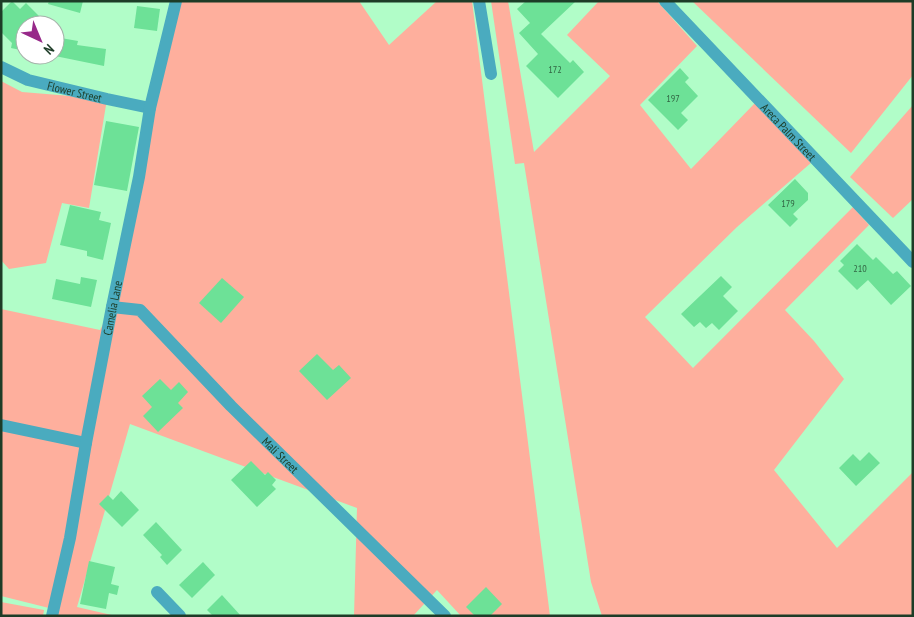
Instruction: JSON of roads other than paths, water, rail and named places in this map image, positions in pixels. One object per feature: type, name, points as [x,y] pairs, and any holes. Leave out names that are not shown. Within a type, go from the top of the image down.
[{"type":"street","name":"Camelia Lane","points":[[52,616],[70,538],[86,443],[139,177],[150,108],[176,1]]},
{"type":"street","points":[[479,1],[491,74]]},
{"type":"street","name":"Areca Palm Street","points":[[664,1],[913,262]]},
{"type":"street","name":"Flower Street","points":[[1,67],[28,80],[150,108]]},
{"type":"street","name":"Mali Street","points":[[112,307],[140,310],[231,406],[445,616]]},
{"type":"street","points":[[1,425],[86,443]]},
{"type":"street","points":[[157,592],[180,616]]}]
